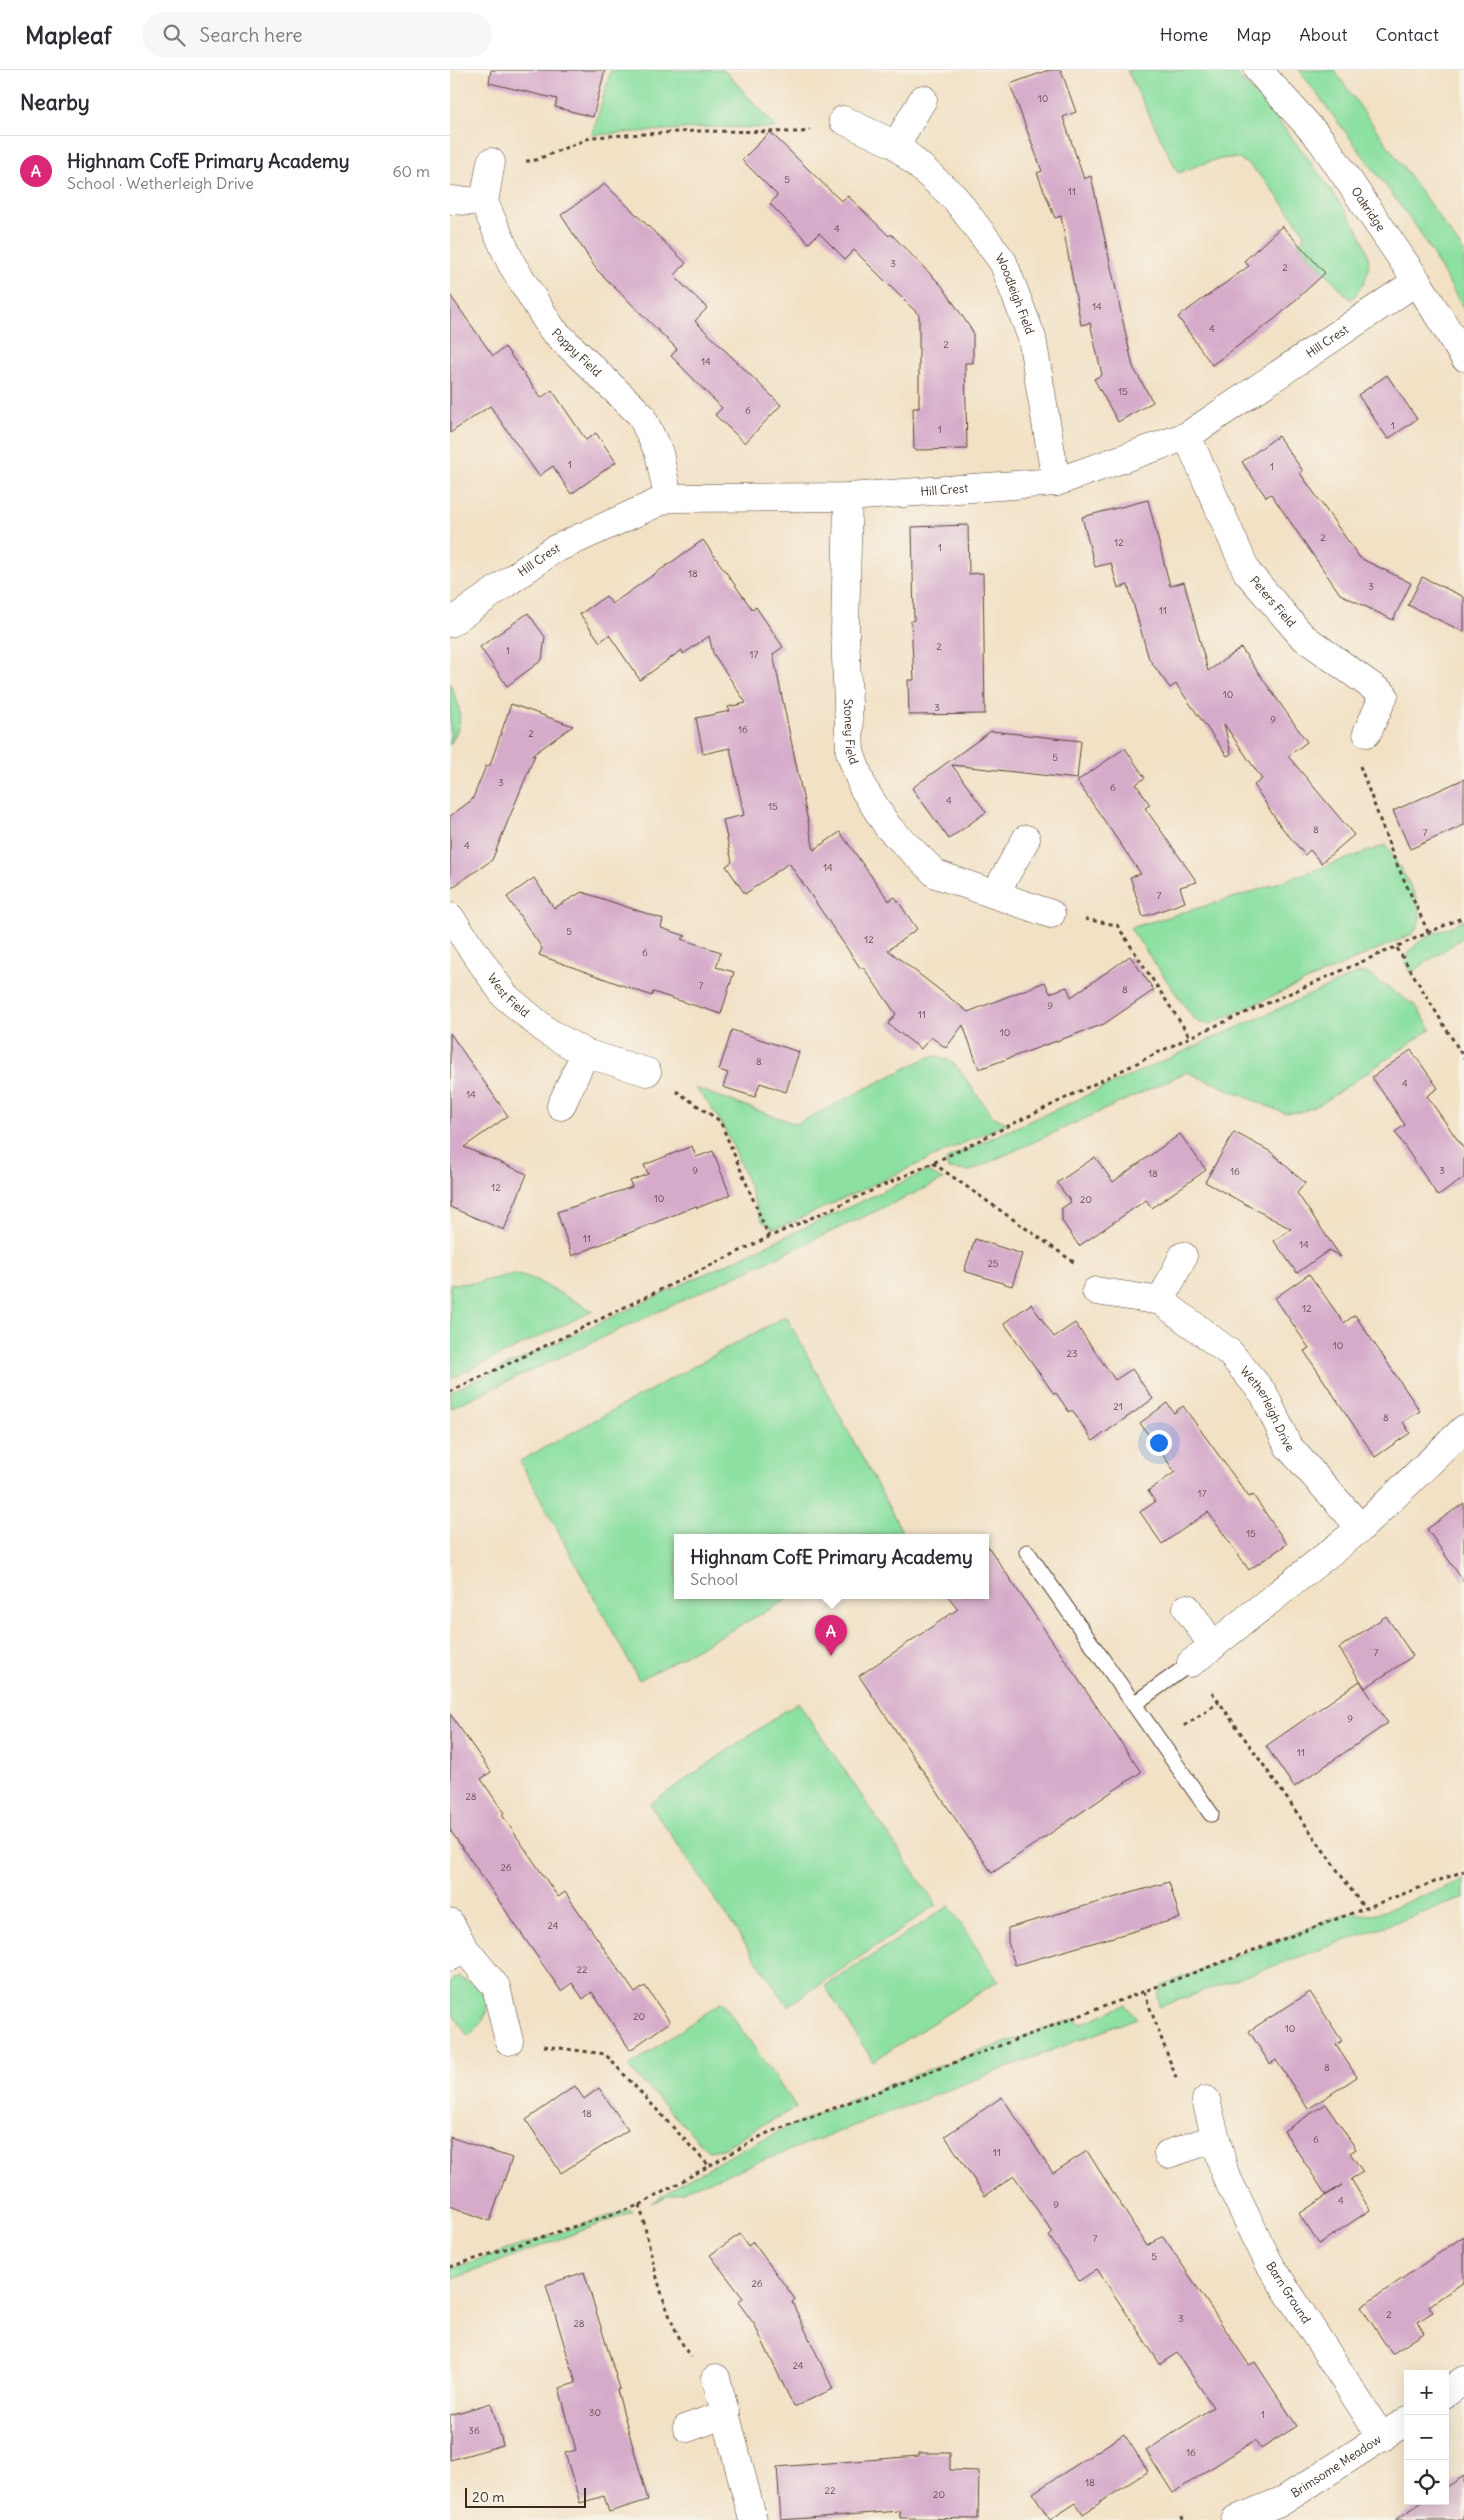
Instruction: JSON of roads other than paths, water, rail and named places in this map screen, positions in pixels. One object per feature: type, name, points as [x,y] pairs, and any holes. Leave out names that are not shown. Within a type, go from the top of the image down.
[{"type":"street","name":"Oakridge","points":[[1258,70],[1321,140],[1417,281],[1464,357]]},
{"type":"street","points":[[896,145],[923,99]]},
{"type":"street","name":"Woodleigh Field","points":[[843,120],[896,145],[955,198],[1003,262],[1032,338],[1056,482]]},
{"type":"street","points":[[450,200],[484,202],[491,162]]},
{"type":"street","name":"Poppy Field","points":[[484,202],[511,263],[552,329],[641,415],[659,453],[668,498]]},
{"type":"street","name":"Hill Crest","points":[[450,624],[553,550],[668,498],[848,497],[1056,482],[1187,436],[1417,281]]},
{"type":"street","name":"Peters Field","points":[[1187,436],[1247,572],[1302,636],[1384,695],[1367,733]]},
{"type":"street","name":"Stoney Field","points":[[848,497],[844,633],[850,752],[863,788],[888,826],[936,874],[1051,914]]},
{"type":"street","points":[[995,894],[1026,839]]},
{"type":"street","name":"West Field","points":[[450,917],[505,996],[548,1032],[585,1053],[647,1072]]},
{"type":"street","points":[[561,1106],[585,1053]]},
{"type":"street","points":[[1161,1301],[1183,1256]]},
{"type":"street","name":"Wetherleigh Drive","points":[[1096,1291],[1161,1301],[1230,1353],[1264,1394],[1288,1446],[1361,1528]]},
{"type":"street","points":[[1191,1663],[1361,1528],[1464,1429]]},
{"type":"street","points":[[1187,1608],[1213,1646]]},
{"type":"street","points":[[450,1923],[457,1952],[496,1987],[509,2041]]},
{"type":"street","name":"Barn Ground","points":[[1206,2100],[1225,2174],[1268,2263],[1382,2438]]},
{"type":"street","points":[[1168,2154],[1216,2138]]},
{"type":"street","points":[[716,2378],[753,2520]]},
{"type":"street","points":[[1449,2391],[1464,2380]]},
{"type":"street","points":[[687,2428],[726,2414]]},
{"type":"street","name":"Brimsome Meadow","points":[[1235,2520],[1284,2500],[1404,2423]]},
{"type":"lane","points":[[1026,1552],[1211,1814]]},
{"type":"lane","points":[[1134,1704],[1191,1663]]},
{"type":"place","name":"Highnam CofE Primary Academy","points":[[831,1656]]}]
